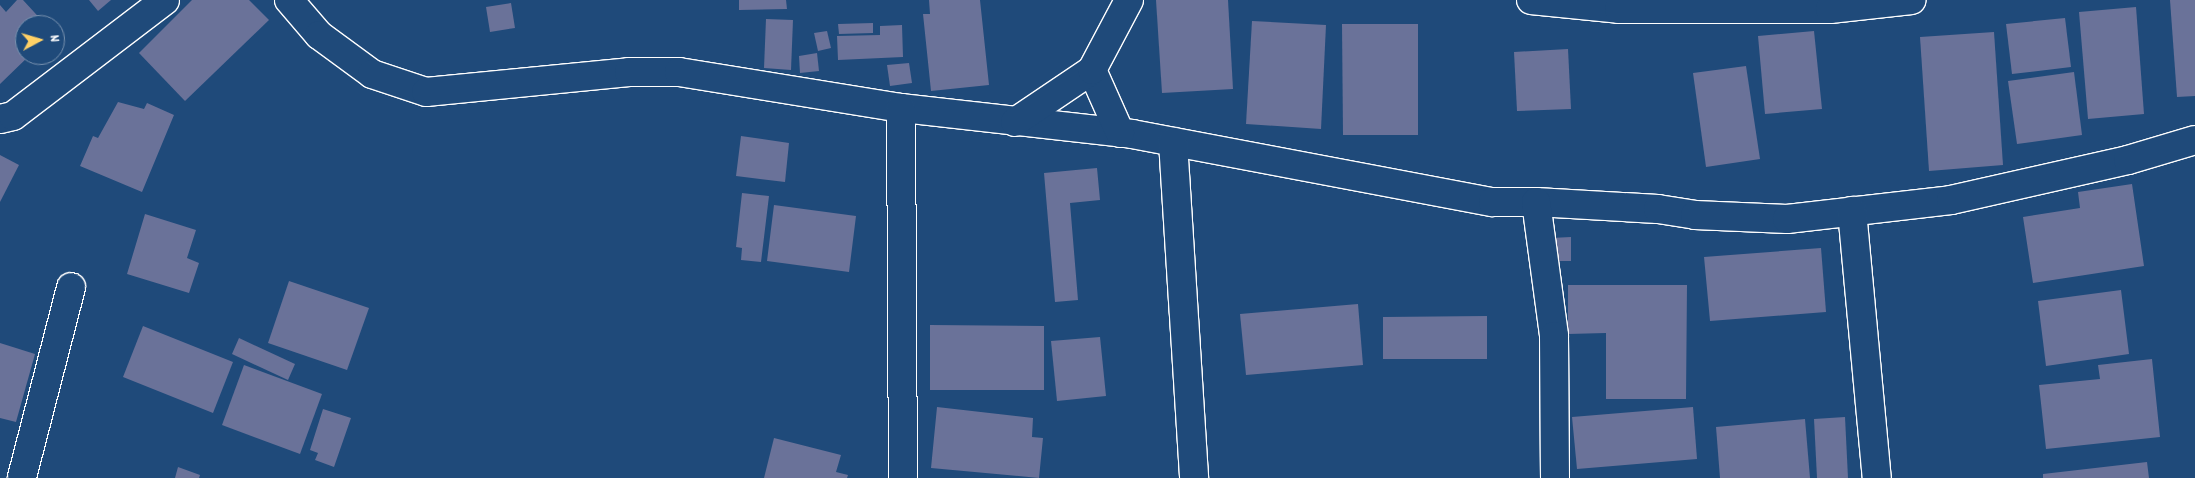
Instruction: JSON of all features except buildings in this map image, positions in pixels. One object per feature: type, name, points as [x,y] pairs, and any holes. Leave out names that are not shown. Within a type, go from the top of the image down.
[{"type":"street","points":[[0,119],[14,116],[165,0]]},
{"type":"street","points":[[289,0],[319,35],[372,74],[426,92],[629,72],[679,72],[901,108],[1120,133],[1493,202],[1536,202],[1658,209],[1732,218],[1787,219],[1951,200],[2128,160],[2195,140]]},
{"type":"street","points":[[1015,122],[1092,70],[1129,0]]},
{"type":"street","points":[[1531,0],[1567,2],[1619,9],[1830,9],[1912,0]]},
{"type":"street","points":[[1092,70],[1120,133]]},
{"type":"street","points":[[901,108],[903,478]]},
{"type":"street","points":[[1173,142],[1194,478]]},
{"type":"street","points":[[1536,202],[1554,336],[1555,478]]},
{"type":"street","points":[[1852,211],[1877,478]]},
{"type":"street","points":[[0,470],[23,478],[70,287]]}]
